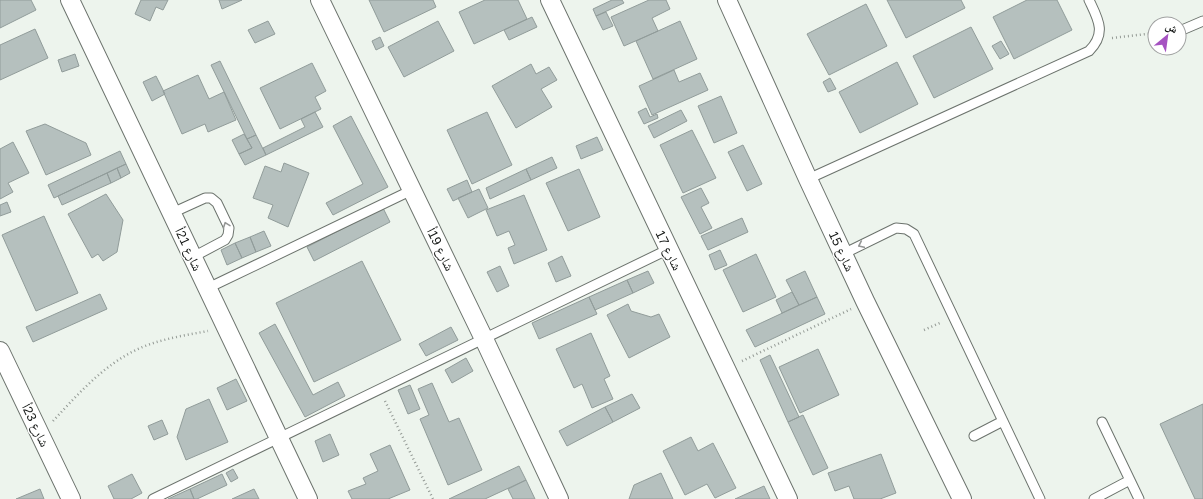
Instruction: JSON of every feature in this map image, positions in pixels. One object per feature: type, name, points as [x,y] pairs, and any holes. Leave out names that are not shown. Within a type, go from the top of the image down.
[{"type":"street","name":"شارع 21أ","points":[[70,0],[308,499]]},
{"type":"street","name":"شارع 19أ","points":[[320,0],[484,339],[559,499]]},
{"type":"street","name":"شارع 17","points":[[550,0],[788,499]]},
{"type":"street","name":"شارع 15","points":[[730,1],[808,179],[865,301],[962,499]]},
{"type":"street","name":"شارع 23أ","points":[[0,350],[71,499]]},
{"type":"lane","points":[[808,179],[1090,51],[1098,39],[1100,26],[1089,0]]},
{"type":"lane","points":[[1187,28],[1203,20]]},
{"type":"lane","points":[[208,288],[412,190]]},
{"type":"lane","points":[[172,213],[205,198],[212,198],[217,203],[229,228],[228,235],[225,240],[193,257]]},
{"type":"lane","points":[[843,254],[896,228],[901,228],[914,234],[1040,499]]},
{"type":"lane","points":[[153,499],[668,249]]},
{"type":"lane","points":[[974,436],[1003,421]]},
{"type":"lane","points":[[1102,422],[1139,499]]},
{"type":"lane","points":[[1094,499],[1130,480]]},
{"type":"path","points":[[1098,39],[1147,34]]},
{"type":"path","points":[[726,369],[865,301]]},
{"type":"path","points":[[924,330],[953,316]]},
{"type":"path","points":[[40,434],[88,384],[105,369],[124,356],[145,346],[167,339],[226,328]]},
{"type":"path","points":[[380,389],[433,499]]},
{"type":"building","points":[[0,0],[31,0],[36,10],[0,28]]},
{"type":"building","points":[[141,0],[168,0],[163,10],[156,7],[150,21],[135,14]]},
{"type":"building","points":[[219,0],[242,0],[222,9]]},
{"type":"building","points":[[369,0],[433,0],[436,7],[384,32]]},
{"type":"building","points":[[485,0],[518,0],[527,19],[474,44],[459,12]]},
{"type":"building","points":[[612,0],[622,0],[624,3],[596,16],[593,9]]},
{"type":"building","points":[[649,0],[666,0],[670,9],[652,18],[658,31],[624,46],[611,17]]},
{"type":"building","points":[[887,0],[961,0],[965,8],[906,38]]},
{"type":"building","points":[[1027,0],[1057,0],[1072,30],[1014,59],[993,17]]},
{"type":"building","points":[[866,4],[887,46],[829,75],[807,34]]},
{"type":"building","points":[[606,12],[613,26],[603,30],[596,16]]},
{"type":"building","points":[[532,17],[537,27],[509,40],[504,30]]},
{"type":"building","points":[[268,21],[275,34],[255,43],[248,30]]},
{"type":"building","points":[[438,21],[454,51],[404,77],[388,47]]},
{"type":"building","points":[[680,21],[697,59],[653,79],[636,41]]},
{"type":"building","points":[[971,27],[993,69],[934,98],[913,56]]},
{"type":"building","points":[[35,29],[48,58],[0,80],[0,45]]},
{"type":"building","points":[[380,37],[384,46],[376,50],[372,41]]},
{"type":"building","points":[[1001,41],[1009,54],[1000,59],[992,46]]},
{"type":"building","points":[[75,54],[79,66],[62,72],[58,60]]},
{"type":"building","points":[[220,61],[256,135],[247,139],[211,65]]},
{"type":"building","points":[[897,62],[918,104],[860,133],[839,92]]},
{"type":"building","points":[[312,63],[326,91],[315,97],[321,109],[280,129],[260,88]]},
{"type":"building","points":[[531,64],[536,74],[549,67],[557,80],[541,89],[552,107],[516,128],[492,86]]},
{"type":"building","points":[[674,70],[679,82],[700,73],[708,90],[652,115],[639,86]]},
{"type":"building","points":[[198,75],[209,99],[224,92],[236,120],[208,132],[205,124],[182,134],[163,91]]},
{"type":"building","points":[[156,76],[165,94],[152,101],[143,82]]},
{"type":"building","points":[[830,78],[836,89],[828,92],[823,82]]},
{"type":"building","points":[[721,96],[737,133],[714,143],[698,106]]},
{"type":"building","points":[[646,108],[650,117],[657,114],[658,118],[644,124],[638,112]]},
{"type":"building","points":[[681,110],[687,121],[654,138],[648,126]]},
{"type":"building","points":[[315,112],[323,127],[266,155],[263,148],[305,127],[301,119]]},
{"type":"building","points":[[487,112],[512,165],[472,184],[447,130]]},
{"type":"building","points":[[351,116],[388,187],[333,215],[326,203],[363,184],[333,126]]},
{"type":"building","points":[[45,124],[86,143],[91,155],[46,175],[26,131]]},
{"type":"building","points":[[692,130],[716,178],[683,193],[660,145]]},
{"type":"building","points":[[244,134],[252,148],[239,154],[232,140]]},
{"type":"building","points":[[256,135],[266,155],[245,165],[239,154],[252,148],[247,139]]},
{"type":"building","points":[[597,137],[603,150],[581,159],[576,146]]},
{"type":"building","points":[[13,142],[29,173],[8,183],[13,192],[0,199],[0,149]]},
{"type":"building","points":[[743,145],[762,184],[747,191],[728,152]]},
{"type":"building","points":[[120,151],[126,164],[54,198],[48,185]]},
{"type":"building","points":[[552,157],[557,168],[531,180],[526,169]]},
{"type":"building","points":[[284,163],[309,173],[288,227],[268,218],[273,205],[253,198],[265,166],[281,172]]},
{"type":"building","points":[[126,164],[130,173],[121,178],[117,168]]},
{"type":"building","points":[[117,168],[121,178],[111,183],[107,173]]},
{"type":"building","points":[[526,169],[531,180],[490,199],[486,188]]},
{"type":"building","points":[[579,169],[600,217],[568,231],[546,183]]},
{"type":"building","points":[[107,173],[111,183],[62,205],[58,196]]},
{"type":"building","points":[[467,180],[472,192],[453,201],[447,189]]},
{"type":"building","points":[[701,188],[709,203],[701,207],[712,228],[700,234],[681,197]]},
{"type":"building","points":[[479,189],[488,208],[468,218],[458,198]]},
{"type":"building","points":[[106,194],[123,220],[117,252],[103,261],[98,254],[92,258],[68,214]]},
{"type":"building","points":[[524,195],[547,250],[514,264],[508,248],[515,245],[509,231],[497,236],[486,210]]},
{"type":"building","points":[[7,202],[11,212],[0,216],[0,205]]},
{"type":"building","points":[[383,208],[390,222],[314,261],[307,247]]},
{"type":"building","points":[[44,216],[78,293],[36,311],[2,235]]},
{"type":"building","points":[[742,218],[748,232],[708,250],[701,236]]},
{"type":"building","points":[[264,231],[271,246],[256,252],[250,237]]},
{"type":"building","points":[[250,237],[256,252],[242,258],[235,243]]},
{"type":"building","points":[[235,243],[242,258],[227,265],[221,250]]},
{"type":"building","points":[[720,250],[727,265],[715,270],[709,255]]},
{"type":"building","points":[[756,254],[776,297],[743,312],[723,270]]},
{"type":"building","points":[[562,256],[571,276],[556,282],[548,263]]},
{"type":"building","points":[[362,261],[401,340],[314,382],[276,303]]},
{"type":"building","points":[[500,266],[509,286],[497,292],[487,272]]},
{"type":"building","points":[[648,271],[654,283],[633,293],[627,280]]},
{"type":"building","points":[[805,271],[817,297],[799,305],[786,280]]},
{"type":"building","points":[[627,280],[633,293],[595,310],[589,297]]},
{"type":"building","points":[[792,292],[799,305],[782,313],[776,300]]},
{"type":"building","points":[[100,294],[107,309],[33,342],[26,327]]},
{"type":"building","points":[[589,297],[597,314],[539,339],[532,323]]},
{"type":"building","points":[[817,297],[825,314],[755,347],[746,330]]},
{"type":"building","points":[[628,304],[631,311],[651,317],[659,314],[670,337],[629,358],[607,315]]},
{"type":"building","points":[[275,324],[313,395],[338,382],[345,396],[305,417],[259,333]]},
{"type":"building","points":[[451,327],[458,340],[426,356],[419,344]]},
{"type":"building","points":[[591,333],[610,376],[604,379],[613,399],[592,408],[582,384],[574,388],[556,349]]},
{"type":"building","points":[[818,349],[839,395],[800,413],[779,367]]},
{"type":"building","points":[[770,355],[799,417],[788,422],[760,360]]},
{"type":"building","points":[[466,358],[473,371],[452,383],[445,370]]},
{"type":"building","points":[[236,379],[247,401],[227,410],[217,388]]},
{"type":"building","points":[[432,383],[449,422],[459,418],[482,470],[448,485],[420,419],[429,415],[418,389]]},
{"type":"building","points":[[410,385],[420,409],[408,414],[398,390]]},
{"type":"building","points":[[632,394],[640,408],[613,422],[605,407]]},
{"type":"building","points":[[209,399],[228,442],[186,460],[177,437],[186,409]]},
{"type":"building","points":[[1203,404],[1203,499],[1195,499],[1160,424]]},
{"type":"building","points":[[605,407],[613,422],[567,446],[559,431]]},
{"type":"building","points":[[803,415],[828,468],[813,475],[788,422]]},
{"type":"building","points":[[162,420],[168,434],[154,440],[148,426]]},
{"type":"building","points":[[330,434],[339,455],[323,462],[315,441]]},
{"type":"building","points":[[691,437],[698,451],[713,443],[736,488],[715,498],[707,484],[685,495],[663,451]]},
{"type":"building","points":[[390,445],[410,490],[388,499],[352,499],[348,491],[366,484],[363,478],[378,471],[370,454]]},
{"type":"building","points":[[881,454],[896,493],[880,499],[854,499],[849,486],[835,491],[828,473]]},
{"type":"building","points":[[519,466],[526,480],[485,499],[449,499]]},
{"type":"building","points":[[233,469],[238,478],[231,482],[226,473]]},
{"type":"building","points":[[661,473],[673,499],[629,499],[634,485]]},
{"type":"building","points":[[132,474],[142,493],[131,499],[114,499],[108,486]]},
{"type":"building","points":[[222,474],[227,485],[194,499],[190,489]]},
{"type":"building","points":[[526,480],[535,499],[513,499],[508,489]]},
{"type":"building","points":[[764,486],[770,499],[735,499]]},
{"type":"building","points":[[40,489],[44,499],[16,499]]},
{"type":"building","points":[[190,489],[194,499],[168,499]]},
{"type":"building","points":[[254,489],[259,499],[232,499]]}]
